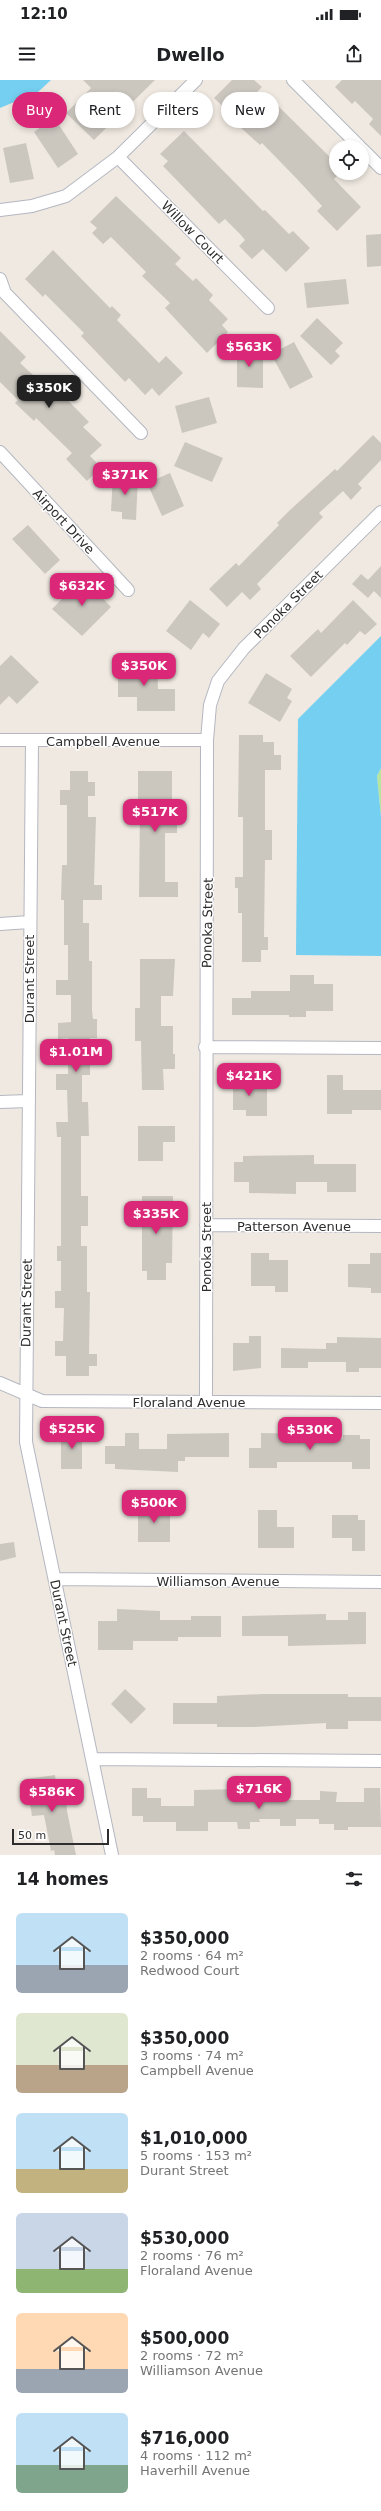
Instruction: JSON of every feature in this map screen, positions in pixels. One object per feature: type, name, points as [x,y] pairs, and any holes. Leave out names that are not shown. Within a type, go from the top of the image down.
[{"type":"street","points":[[0,210],[32,206],[66,196],[118,157],[196,80]]},
{"type":"street","points":[[293,80],[353,140]]},
{"type":"street","points":[[369,156],[381,168]]},
{"type":"street","name":"Willow Court","points":[[118,157],[268,308]]},
{"type":"street","points":[[0,279],[5,293],[141,433]]},
{"type":"street","name":"Airport Drive","points":[[0,452],[128,590]]},
{"type":"street","name":"Ponoka Street","points":[[206,1402],[205,1047],[207,740],[210,705],[218,681],[244,648],[381,512]]},
{"type":"street","name":"Campbell Avenue","points":[[0,740],[207,740]]},
{"type":"street","name":"Durant Street","points":[[32,741],[29,922],[25,1393],[26,1442],[112,1855]]},
{"type":"street","points":[[0,924],[29,922]]},
{"type":"street","points":[[205,1047],[381,1048]]},
{"type":"street","points":[[0,1102],[28,1101]]},
{"type":"street","name":"Patterson Avenue","points":[[206,1225],[381,1226]]},
{"type":"street","name":"Floraland Avenue","points":[[0,1383],[42,1401],[381,1403]]},
{"type":"street","name":"Williamson Avenue","points":[[55,1580],[381,1582]]},
{"type":"street","points":[[93,1760],[381,1761]]},
{"type":"green space","points":[[381,768],[381,817],[377,776]]},
{"type":"water","points":[[0,80],[51,80],[38,92],[12,92],[12,103],[0,108]]},
{"type":"water","points":[[381,636],[381,768],[377,776],[381,817],[381,956],[296,955],[298,719]]},
{"type":"building","points":[[83,80],[155,80],[135,100],[135,92],[87,92],[91,88]]},
{"type":"building","points":[[232,80],[254,80],[262,87],[257,92],[221,92],[221,105],[214,98]]},
{"type":"building","points":[[342,80],[381,80],[381,136],[369,124],[373,119],[355,101],[352,104],[335,87]]},
{"type":"building","points":[[75,104],[75,122],[67,114],[67,112]]},
{"type":"building","points":[[279,107],[329,156],[329,180],[335,180],[361,207],[337,231],[317,211],[322,206],[262,143],[260,145],[241,128],[279,128]]},
{"type":"building","points":[[40,128],[61,128],[78,154],[58,168],[34,132]]},
{"type":"building","points":[[82,128],[106,128],[94,140]]},
{"type":"building","points":[[184,131],[263,211],[265,210],[289,234],[293,231],[310,248],[286,272],[263,249],[252,259],[239,246],[245,240],[240,234],[225,219],[219,224],[163,166],[168,161],[160,154]]},
{"type":"building","points":[[26,143],[34,179],[10,183],[3,148]]},
{"type":"building","points":[[116,196],[181,258],[175,264],[193,281],[196,278],[213,295],[209,300],[228,319],[222,325],[228,332],[207,353],[165,308],[170,303],[142,276],[146,272],[111,237],[103,244],[92,233],[97,228],[90,222]]},
{"type":"building","points":[[381,234],[381,266],[367,267],[366,235]]},
{"type":"building","points":[[53,250],[110,308],[112,306],[121,315],[117,320],[159,363],[166,356],[183,373],[159,396],[152,388],[145,395],[129,378],[125,382],[81,336],[84,333],[45,294],[43,297],[25,279]]},
{"type":"building","points":[[346,279],[349,304],[307,308],[304,283]]},
{"type":"building","points":[[317,318],[343,343],[335,351],[340,356],[331,365],[300,336]]},
{"type":"building","points":[[0,331],[26,357],[20,363],[46,387],[51,383],[89,422],[83,427],[102,445],[90,456],[101,467],[87,481],[66,459],[72,453],[36,418],[34,421],[15,403],[18,400],[0,382]]},
{"type":"building","points":[[294,342],[313,377],[290,389],[271,354]]},
{"type":"building","points":[[237,346],[253,347],[253,355],[263,355],[263,388],[237,387]]},
{"type":"building","points":[[209,397],[217,423],[182,433],[175,406]]},
{"type":"building","points":[[373,435],[381,443],[381,460],[358,484],[362,488],[351,500],[343,491],[319,513],[323,517],[257,584],[261,589],[250,600],[242,592],[227,607],[209,589],[236,563],[239,566],[279,525],[277,523],[289,511],[335,469],[337,471]]},
{"type":"building","points":[[185,442],[223,458],[212,482],[174,466]]},
{"type":"building","points":[[170,473],[184,506],[162,516],[147,483]]},
{"type":"building","points":[[113,475],[138,476],[136,520],[122,519],[122,512],[111,511]]},
{"type":"building","points":[[28,525],[60,560],[45,574],[12,539]]},
{"type":"building","points":[[381,566],[381,598],[374,591],[368,598],[352,584],[361,574],[368,580]]},
{"type":"building","points":[[83,578],[111,607],[82,636],[52,609]]},
{"type":"building","points":[[190,600],[220,624],[209,638],[203,633],[191,650],[166,631]]},
{"type":"building","points":[[353,600],[377,624],[365,635],[360,631],[347,645],[345,643],[311,677],[290,656],[318,629],[321,633]]},
{"type":"building","points":[[11,655],[39,682],[17,704],[9,696],[0,705],[0,666]]},
{"type":"building","points":[[118,662],[157,662],[158,689],[175,689],[175,711],[137,711],[137,697],[118,697]]},
{"type":"building","points":[[266,673],[292,689],[287,698],[292,701],[280,722],[248,703]]},
{"type":"building","points":[[239,735],[263,735],[263,742],[274,742],[274,755],[281,755],[281,770],[265,770],[265,830],[272,830],[272,860],[265,860],[264,937],[268,937],[268,950],[261,950],[261,962],[242,962],[242,913],[238,913],[238,888],[235,888],[235,877],[243,877],[243,817],[238,817]]},
{"type":"building","points":[[70,771],[88,771],[88,782],[95,782],[95,796],[88,796],[88,817],[96,817],[94,885],[102,885],[102,900],[83,900],[83,923],[89,923],[89,961],[92,961],[93,1019],[97,1019],[97,1038],[90,1038],[90,1075],[82,1075],[82,1102],[88,1102],[89,1136],[81,1136],[81,1196],[88,1196],[88,1226],[81,1226],[81,1246],[87,1246],[87,1292],[90,1292],[89,1354],[97,1354],[97,1366],[89,1366],[89,1376],[66,1376],[66,1356],[55,1356],[55,1341],[63,1341],[64,1308],[55,1308],[55,1291],[61,1291],[61,1261],[57,1261],[57,1246],[61,1246],[61,1137],[57,1137],[56,1122],[68,1122],[67,1090],[56,1090],[56,1074],[68,1074],[68,1038],[58,1039],[58,1023],[71,1022],[71,995],[56,995],[56,980],[68,980],[68,945],[64,945],[64,900],[61,900],[62,865],[67,865],[67,805],[60,805],[60,790],[70,790]]},
{"type":"building","points":[[138,771],[172,771],[172,818],[177,818],[177,833],[165,833],[165,882],[178,882],[178,897],[139,897],[140,807],[138,807]]},
{"type":"building","points":[[140,959],[175,959],[173,996],[161,996],[161,1026],[173,1026],[173,1054],[175,1054],[175,1069],[163,1069],[164,1090],[142,1090],[141,1041],[135,1041],[135,1008],[140,1008]]},
{"type":"building","points":[[290,975],[314,975],[314,984],[333,984],[333,1011],[306,1011],[306,1017],[289,1017],[289,1015],[232,1015],[232,998],[251,998],[251,991],[290,991]]},
{"type":"building","points":[[327,1075],[343,1075],[343,1090],[381,1090],[381,1110],[352,1110],[352,1114],[327,1114]]},
{"type":"building","points":[[233,1077],[252,1077],[252,1088],[267,1088],[267,1116],[246,1116],[246,1110],[233,1110]]},
{"type":"building","points":[[138,1126],[175,1126],[175,1142],[163,1142],[163,1161],[138,1161]]},
{"type":"building","points":[[314,1155],[314,1164],[356,1164],[356,1192],[327,1192],[327,1182],[296,1182],[296,1194],[249,1193],[249,1182],[234,1182],[234,1162],[243,1162],[243,1156]]},
{"type":"building","points":[[142,1196],[173,1196],[172,1263],[166,1263],[166,1280],[147,1280],[147,1271],[142,1271],[142,1223],[136,1223],[136,1210],[142,1210]]},
{"type":"building","points":[[251,1253],[269,1253],[269,1260],[288,1260],[288,1292],[275,1292],[275,1286],[251,1286]]},
{"type":"building","points":[[370,1253],[381,1253],[381,1293],[371,1293],[371,1288],[348,1287],[348,1264],[370,1264]]},
{"type":"building","points":[[249,1336],[261,1336],[261,1368],[233,1371],[233,1343],[249,1343]]},
{"type":"building","points":[[337,1337],[381,1338],[381,1368],[359,1368],[359,1372],[346,1372],[346,1362],[308,1362],[308,1368],[281,1368],[281,1348],[326,1349],[326,1343],[337,1343]]},
{"type":"building","points":[[61,1431],[82,1431],[82,1469],[61,1469]]},
{"type":"building","points":[[125,1433],[139,1433],[139,1449],[167,1449],[167,1434],[229,1433],[229,1457],[185,1457],[185,1461],[178,1461],[178,1472],[115,1469],[115,1464],[105,1464],[105,1446],[125,1446]]},
{"type":"building","points":[[261,1433],[311,1434],[311,1439],[343,1439],[343,1435],[360,1435],[360,1439],[370,1439],[370,1469],[352,1469],[352,1462],[277,1462],[277,1468],[249,1468],[249,1448],[261,1448]]},
{"type":"building","points":[[138,1506],[170,1506],[170,1542],[138,1542]]},
{"type":"building","points":[[258,1510],[277,1510],[277,1527],[294,1527],[294,1548],[258,1548]]},
{"type":"building","points":[[332,1515],[358,1515],[358,1520],[365,1520],[365,1551],[352,1551],[352,1538],[332,1538]]},
{"type":"building","points":[[14,1542],[16,1557],[0,1561],[0,1544]]},
{"type":"building","points":[[117,1609],[160,1611],[160,1620],[191,1620],[191,1616],[221,1616],[221,1637],[178,1637],[178,1641],[133,1641],[133,1650],[98,1650],[98,1621],[117,1621]]},
{"type":"building","points":[[348,1612],[366,1612],[366,1644],[288,1646],[288,1636],[242,1636],[242,1616],[326,1614],[326,1620],[348,1620]]},
{"type":"building","points":[[125,1689],[146,1709],[131,1724],[111,1704]]},
{"type":"building","points":[[264,1694],[348,1694],[348,1697],[381,1697],[381,1721],[348,1721],[348,1729],[326,1729],[326,1723],[253,1727],[217,1727],[217,1724],[173,1724],[173,1703],[217,1703],[217,1696]]},
{"type":"building","points":[[55,1775],[57,1795],[66,1794],[67,1811],[76,1855],[55,1855],[54,1850],[51,1851],[44,1815],[32,1816],[26,1779]]},
{"type":"building","points":[[132,1788],[147,1788],[147,1798],[161,1798],[161,1806],[194,1806],[194,1790],[242,1789],[242,1801],[270,1800],[270,1788],[285,1788],[285,1800],[320,1800],[320,1791],[337,1792],[336,1802],[364,1802],[364,1788],[380,1788],[381,1827],[348,1827],[348,1830],[334,1830],[334,1824],[319,1824],[319,1819],[296,1819],[296,1826],[280,1826],[280,1819],[259,1819],[260,1822],[250,1822],[250,1829],[238,1829],[237,1822],[208,1822],[208,1831],[176,1831],[176,1822],[143,1822],[143,1816],[132,1816]]}]
